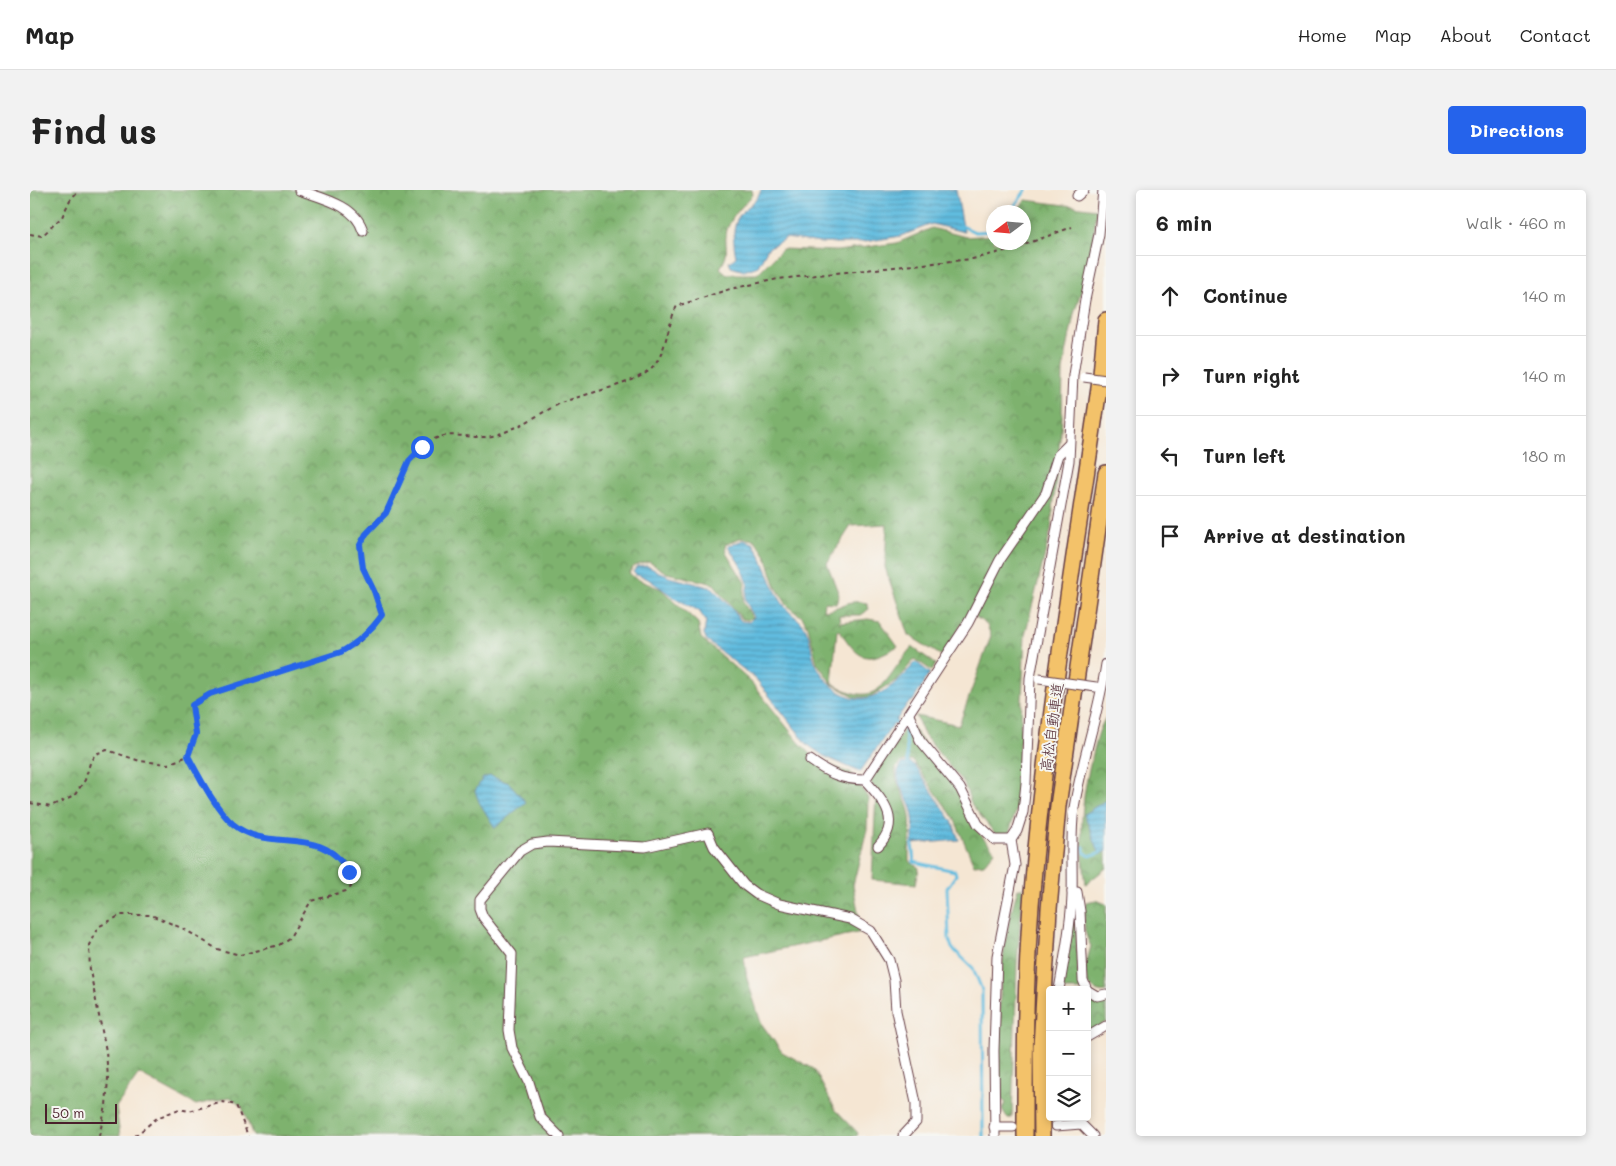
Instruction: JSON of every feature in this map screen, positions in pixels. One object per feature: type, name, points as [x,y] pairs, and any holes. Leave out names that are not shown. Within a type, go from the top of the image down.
[{"type":"highway","name":"高松自動車道","points":[[1019,1131],[1025,1044],[1030,916],[1040,804],[1101,374],[1106,320]]},
{"type":"highway","name":"高松自動車道","points":[[1042,1136],[1041,1048],[1049,909],[1058,806],[1106,474]]},
{"type":"street","points":[[299,190],[341,206],[361,221],[363,231]]},
{"type":"street","points":[[1019,1131],[995,1132],[994,1051],[997,956],[1015,865],[1011,840],[1017,831],[1023,812],[1034,678],[1069,461],[1068,445],[1074,376],[1085,300],[1099,234],[1103,190]]},
{"type":"street","points":[[1074,376],[1106,380]]},
{"type":"street","points":[[865,780],[968,623],[1000,560],[1046,493],[1058,455],[1068,445]]},
{"type":"street","points":[[1060,986],[1069,930],[1072,892],[1071,838],[1074,808],[1106,664]]},
{"type":"street","points":[[1034,678],[1100,687]]},
{"type":"street","points":[[909,715],[920,740],[960,788],[978,824],[995,840],[1011,840]]},
{"type":"street","points":[[810,760],[827,772],[847,780],[865,780],[879,796],[890,824],[888,836],[878,846]]},
{"type":"street","points":[[559,1136],[540,1117],[530,1082],[509,1040],[512,954],[483,917],[480,909],[480,900],[520,851],[532,844],[548,842],[646,847],[708,833],[714,847],[744,885],[756,894],[779,904],[850,919],[872,931],[889,960],[894,980],[896,1011],[916,1103],[916,1122],[903,1136]]},
{"type":"street","points":[[1072,892],[1077,892],[1080,910],[1083,980],[1085,986]]},
{"type":"street","points":[[1091,992],[1097,996],[1106,994]]},
{"type":"street","points":[[1091,1035],[1106,1026]]},
{"type":"street","points":[[1056,1126],[1080,1121],[1093,1136]]},
{"type":"path","points":[[30,234],[42,236],[49,230],[62,217],[70,200],[79,190]]},
{"type":"path","points":[[100,1136],[106,1106],[108,1078],[106,1051],[90,971],[89,945],[98,927],[121,915],[151,916],[184,929],[217,949],[240,955],[279,945],[290,937],[311,901],[346,891],[351,887],[352,879],[349,872],[344,863],[330,849],[317,844],[260,837],[232,824],[204,786],[188,756],[196,734],[192,705],[197,700],[210,694],[341,652],[358,643],[374,627],[382,615],[374,591],[363,568],[360,545],[366,534],[386,513],[409,461],[433,440],[454,434],[490,436],[510,430],[558,404],[610,388],[645,374],[654,366],[677,306],[730,289],[778,278],[972,259],[1013,249],[1072,227]]},
{"type":"path","points":[[30,803],[51,807],[74,796],[85,780],[90,762],[95,754],[107,750],[140,761],[168,764],[188,756]]},
{"type":"path","points":[[135,1136],[157,1118],[179,1109],[189,1111],[223,1102],[236,1105],[248,1136]]},
{"type":"green space","points":[[30,190],[752,190],[753,195],[736,213],[727,229],[726,255],[720,268],[727,274],[757,274],[782,249],[837,251],[897,243],[932,228],[966,237],[986,236],[986,250],[1031,250],[1031,205],[1021,205],[1026,200],[1097,209],[1090,263],[1074,314],[1063,370],[1062,419],[1051,530],[1025,635],[1017,808],[1008,836],[996,835],[972,805],[964,784],[924,735],[916,716],[959,725],[991,636],[987,625],[969,612],[942,656],[908,635],[885,567],[887,524],[851,526],[827,563],[839,595],[836,603],[824,602],[823,610],[854,602],[867,603],[869,609],[860,615],[839,615],[840,622],[868,619],[880,621],[898,646],[878,655],[864,657],[853,649],[840,631],[837,630],[832,683],[848,691],[861,694],[871,693],[880,688],[912,647],[936,664],[932,671],[915,659],[897,680],[869,697],[856,697],[832,684],[817,663],[808,627],[802,617],[787,605],[776,587],[766,556],[755,540],[740,538],[725,545],[726,552],[745,583],[743,602],[752,617],[748,620],[742,619],[714,584],[667,573],[649,562],[634,566],[629,573],[636,579],[661,589],[698,623],[701,638],[751,682],[798,741],[817,760],[852,774],[868,798],[867,829],[853,885],[862,932],[744,957],[747,979],[761,1023],[782,1052],[814,1069],[835,1109],[858,1133],[857,1136],[253,1136],[242,1107],[230,1097],[196,1105],[139,1074],[116,1107],[120,1136],[30,1136]],"holes":[[[490,776],[509,783],[525,802],[495,828],[489,817]]]},
{"type":"green space","points":[[1106,717],[1106,800],[1084,814],[1100,854],[1106,851],[1106,868],[1086,884],[1082,850],[1083,803],[1095,744]]},
{"type":"green space","points":[[909,723],[956,787],[972,825],[995,851],[984,864],[974,865],[954,818],[913,761],[901,762],[896,767],[896,773],[910,817],[909,861],[919,868],[916,884],[872,880],[876,793],[869,779]]},
{"type":"green space","points":[[1023,887],[1017,964],[1012,1118],[1007,1118],[1002,1110],[1006,1103],[1000,1098],[999,1084],[1001,986],[1006,937],[1011,913],[1018,889]]},
{"type":"green space","points":[[1096,900],[1106,904],[1106,992],[1096,991],[1087,984],[1085,968],[1091,946],[1085,930],[1086,902]]},
{"type":"green space","points":[[1075,904],[1077,958],[1081,986],[1064,986]]},
{"type":"green space","points":[[1091,997],[1106,1002],[1106,1022],[1091,1031]]},
{"type":"water","points":[[761,190],[956,190],[964,232],[932,224],[901,236],[858,243],[821,243],[786,238],[768,248],[758,266],[744,271],[731,267],[729,262],[736,257],[734,239],[736,221],[743,211],[756,199]]},
{"type":"water","points":[[743,540],[753,543],[783,604],[806,629],[819,670],[836,689],[848,696],[870,697],[890,687],[916,662],[930,673],[913,701],[908,703],[860,772],[824,756],[808,745],[756,679],[707,641],[704,634],[706,621],[699,611],[675,598],[648,579],[633,572],[637,567],[647,566],[669,577],[713,588],[733,609],[741,621],[749,622],[754,617],[745,600],[748,583],[741,566],[728,546]]},
{"type":"water","points":[[909,763],[915,766],[952,821],[959,840],[912,844],[913,816],[901,788],[898,775],[902,764]]},
{"type":"water","points":[[490,776],[509,783],[526,802],[495,828],[479,802],[475,791],[483,778]]},
{"type":"water","points":[[1106,800],[1106,851],[1100,854],[1084,814]]},
{"type":"waterway","points":[[1015,205],[1026,190]]},
{"type":"waterway","points":[[960,225],[975,232],[986,231]]},
{"type":"waterway","points":[[892,720],[905,728],[908,766]]},
{"type":"waterway","points":[[912,844],[914,862],[955,871],[956,875],[947,888],[949,939],[952,948],[973,968],[982,990],[983,1136]]},
{"type":"waterway","points":[[1075,848],[1084,847],[1084,852],[1090,856],[1101,852]]},
{"type":"route","points":[[349,872],[344,863],[330,849],[317,844],[260,837],[243,831],[232,824],[204,786],[188,756],[196,734],[192,717],[192,705],[197,700],[210,694],[341,652],[358,643],[374,627],[382,615],[374,591],[363,568],[360,545],[366,534],[386,513],[409,461],[422,447]]}]
